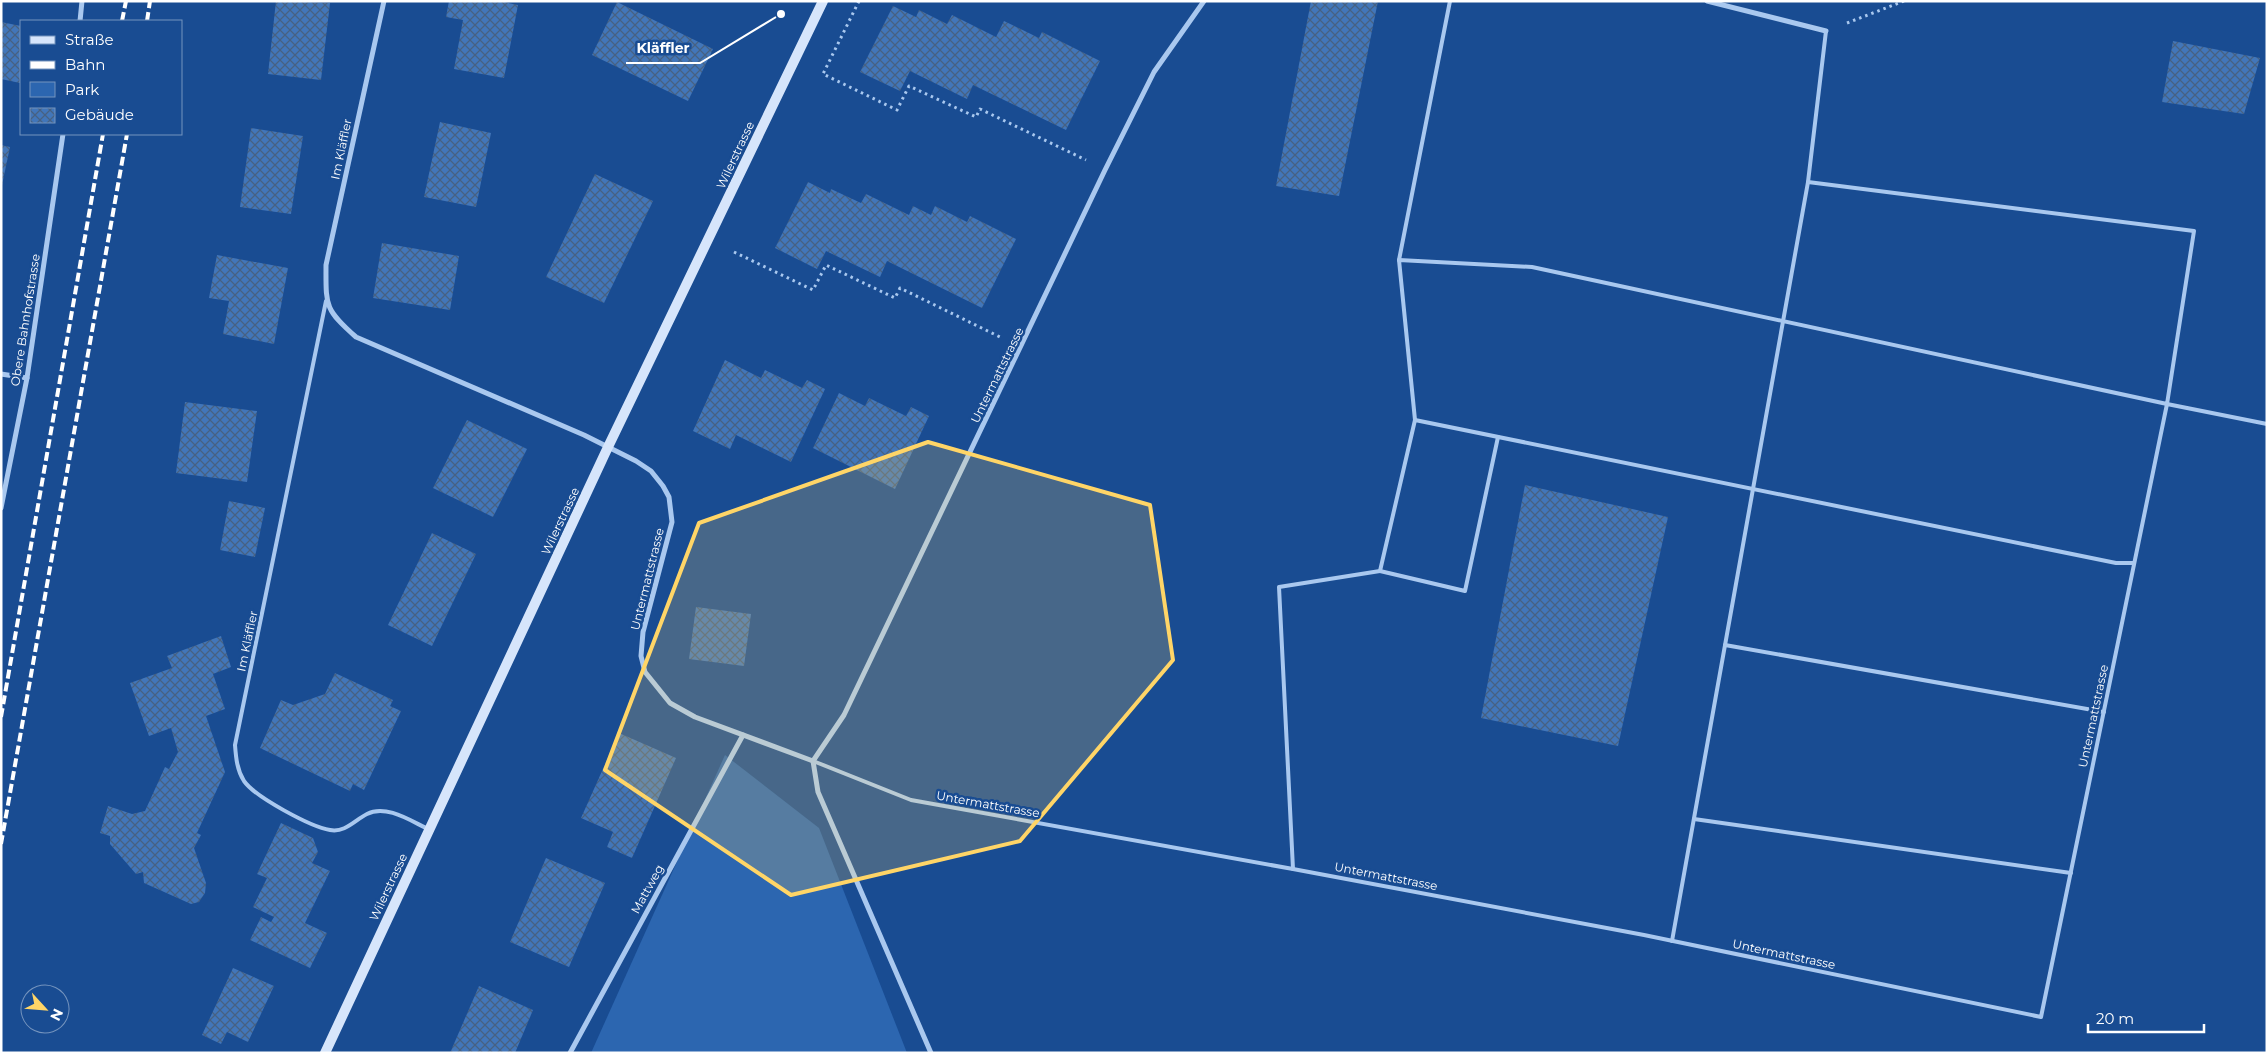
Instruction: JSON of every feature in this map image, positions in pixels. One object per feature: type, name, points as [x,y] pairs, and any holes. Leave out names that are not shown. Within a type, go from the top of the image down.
[{"type":"main road","name":"Wilerstrasse","points":[[324,1053],[608,447],[823,1]]},
{"type":"street","points":[[80,20],[82,1]]},
{"type":"street","name":"Im Kläffler","points":[[326,301],[326,265],[384,1]]},
{"type":"street","name":"Untermattstrasse","points":[[608,447],[651,471],[664,486],[670,497],[672,522],[643,632],[641,656],[645,672],[670,702],[695,717],[813,761],[844,716],[1105,170],[1154,72],[1204,1]]},
{"type":"street","points":[[1707,1],[1826,31]]},
{"type":"street","name":"Obere Bahnhofstrasse","points":[[1,508],[27,378],[63,135]]},
{"type":"street","points":[[326,301],[336,320],[356,337],[608,447]]},
{"type":"street","points":[[1,374],[27,378]]},
{"type":"street","name":"Mattweg","points":[[570,1053],[743,736]]},
{"type":"street","points":[[813,761],[818,792],[931,1053]]},
{"type":"lane","points":[[1380,571],[1415,420],[1399,260],[1450,1]]},
{"type":"lane","points":[[1672,941],[1808,182],[1826,31]]},
{"type":"lane","name":"Untermattstrasse","points":[[813,761],[911,800],[1293,869],[1672,941],[2041,1017],[2167,404],[2194,232],[1808,182]]},
{"type":"lane","points":[[1399,260],[1532,267],[2267,424]]},
{"type":"lane","name":"Im Kläffler","points":[[326,301],[235,745],[237,767],[245,782],[272,804],[331,831],[349,826],[368,813],[384,811],[428,829]]},
{"type":"lane","points":[[1415,420],[2116,563],[2134,563]]},
{"type":"lane","points":[[1293,869],[1279,587],[1380,571],[1465,591],[1498,437]]},
{"type":"lane","points":[[1725,645],[2104,712]]},
{"type":"lane","points":[[1694,819],[2071,873]]},
{"type":"path","points":[[859,1],[823,74],[897,110],[909,86],[976,117],[980,109],[1062,148]]},
{"type":"path","points":[[1826,31],[1904,1]]},
{"type":"path","points":[[734,252],[813,290],[826,265],[895,298],[900,288],[978,326]]},
{"type":"highlighted area","points":[[928,442],[1150,505],[1173,660],[1020,841],[791,895],[605,770],[699,523]]},
{"type":"green space","points":[[725,755],[819,828],[907,1053],[591,1053]]},
{"type":"building","points":[[276,1],[330,3],[321,80],[268,74]]},
{"type":"building","points":[[449,1],[499,1],[518,5],[504,78],[454,69],[463,20],[446,17]]},
{"type":"building","points":[[1311,1],[1378,1],[1339,196],[1276,186]]},
{"type":"building","points":[[617,2],[713,49],[688,101],[592,55]]},
{"type":"building","points":[[893,6],[916,17],[919,10],[947,24],[952,15],[996,37],[1004,21],[1039,38],[1042,32],[1100,61],[1066,130],[973,85],[967,99],[910,71],[900,91],[860,72]]},
{"type":"building","points":[[1,22],[20,26],[20,83],[1,79]]},
{"type":"building","points":[[2173,41],[2260,58],[2244,114],[2162,102]]},
{"type":"building","points":[[440,122],[491,133],[476,207],[424,197]]},
{"type":"building","points":[[251,128],[303,136],[291,214],[240,207]]},
{"type":"building","points":[[1,145],[10,147],[2,185],[1,185]]},
{"type":"building","points":[[595,174],[653,201],[604,303],[546,277]]},
{"type":"building","points":[[808,182],[830,193],[831,189],[861,203],[866,194],[909,215],[913,206],[931,215],[935,206],[967,222],[970,216],[1016,239],[982,308],[887,261],[880,277],[826,251],[817,269],[775,248]]},
{"type":"building","points":[[382,243],[459,256],[450,310],[373,298]]},
{"type":"building","points":[[217,255],[288,268],[274,344],[223,334],[229,301],[209,298]]},
{"type":"building","points":[[725,360],[761,378],[765,370],[802,388],[807,380],[825,389],[791,462],[736,435],[730,449],[693,431]]},
{"type":"building","points":[[839,393],[865,406],[869,398],[906,416],[911,407],[929,416],[895,489],[813,448]]},
{"type":"building","points":[[185,402],[257,411],[247,482],[176,473]]},
{"type":"building","points":[[467,420],[527,449],[493,517],[433,488]]},
{"type":"building","points":[[1525,485],[1668,517],[1618,746],[1481,718]]},
{"type":"building","points":[[229,501],[265,508],[255,557],[220,550]]},
{"type":"building","points":[[432,533],[476,554],[432,646],[388,625]]},
{"type":"building","points":[[696,607],[751,614],[744,666],[689,659]]},
{"type":"building","points":[[221,636],[231,667],[213,674],[225,709],[206,716],[225,772],[197,833],[201,835],[194,848],[206,883],[205,893],[199,902],[191,904],[144,883],[143,872],[136,874],[110,844],[110,836],[100,833],[108,806],[132,814],[145,811],[165,767],[169,769],[178,752],[171,728],[149,736],[130,683],[172,668],[167,656]]},
{"type":"building","points":[[335,673],[393,700],[390,706],[401,711],[364,790],[353,784],[350,791],[260,748],[281,700],[293,705],[325,694]]},
{"type":"building","points":[[619,733],[676,758],[632,858],[607,847],[613,832],[581,818]]},
{"type":"building","points":[[281,823],[313,838],[318,852],[312,863],[330,871],[305,923],[327,933],[310,968],[250,940],[261,917],[271,922],[274,917],[253,907],[267,878],[257,874]]},
{"type":"building","points":[[546,858],[605,883],[569,967],[510,942]]},
{"type":"building","points":[[233,968],[274,986],[248,1042],[227,1032],[221,1044],[202,1035]]},
{"type":"building","points":[[479,986],[533,1010],[515,1053],[450,1053]]},
{"type":"railway","points":[[122,20],[126,1]]},
{"type":"railway","points":[[147,20],[150,1]]},
{"type":"railway","points":[[1,717],[103,135]]},
{"type":"railway","points":[[1,844],[127,135]]},
{"type":"place","name":"Kläffler","points":[[781,14]]}]
